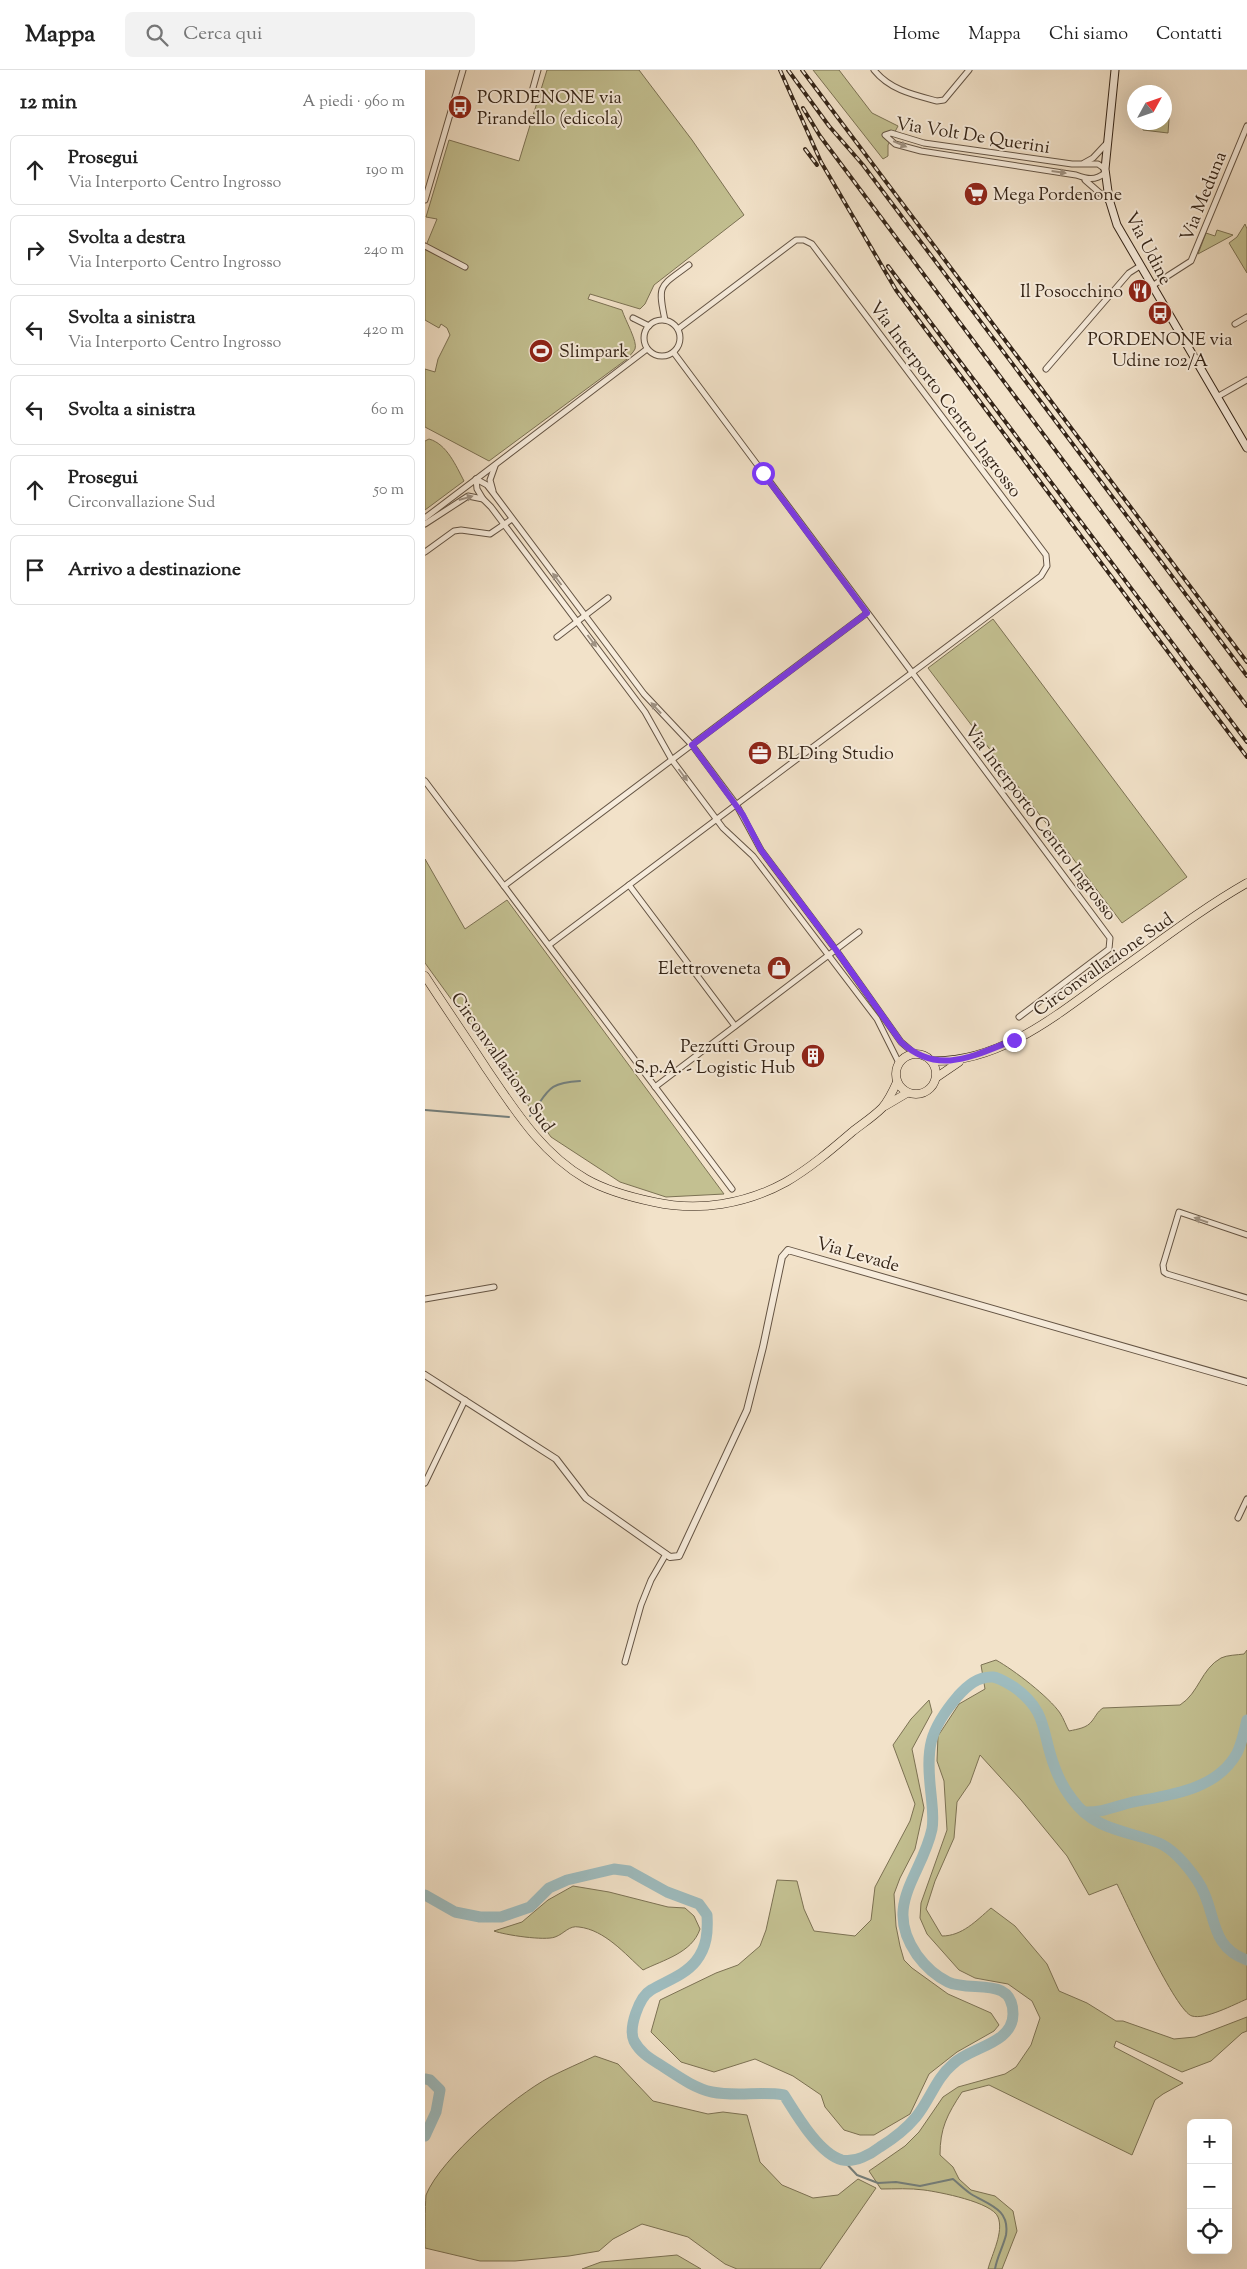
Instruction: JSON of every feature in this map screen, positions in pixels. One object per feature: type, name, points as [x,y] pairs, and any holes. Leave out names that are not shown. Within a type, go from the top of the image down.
[{"type":"main road","name":"Via Udine","points":[[1115,70],[1105,171],[1110,202],[1117,225],[1247,448]]},
{"type":"main road","name":"Circonvallazione Sud","points":[[969,1057],[1014,1040],[1038,1028],[1207,908],[1247,883]]},
{"type":"main road","name":"Circonvallazione Sud","points":[[425,976],[521,1119],[544,1146],[572,1170],[611,1191],[663,1204],[689,1207],[738,1201],[776,1187],[816,1162],[883,1107],[897,1082]]},
{"type":"main road","points":[[907,1093],[897,1082],[896,1072],[899,1063],[906,1056],[915,1054],[925,1056],[932,1061],[952,1061],[969,1057]]},
{"type":"main road","points":[[883,1107],[907,1093],[923,1094],[932,1087],[937,1077],[948,1068],[969,1057]]},
{"type":"main road","points":[[932,1061],[937,1077]]},
{"type":"street","points":[[425,200],[463,70]]},
{"type":"street","points":[[531,95],[538,70]]},
{"type":"street","points":[[874,70],[882,80],[891,86],[937,101],[944,100],[969,70]]},
{"type":"street","name":"Via Meduna","points":[[1152,286],[1191,261],[1247,126]]},
{"type":"street","name":"Via Volt De Querini","points":[[891,133],[924,143],[952,148],[1079,165],[1098,164],[1105,171],[1095,179],[1088,179],[901,146],[885,135],[891,133]]},
{"type":"street","points":[[1079,165],[1093,158],[1107,142]]},
{"type":"street","points":[[951,156],[952,148]]},
{"type":"street","name":"Via Volt De Querini","points":[[1081,177],[1093,185],[1110,202]]},
{"type":"street","name":"Via Interporto Centro Ingrosso","points":[[549,945],[1041,576],[1047,566],[1046,556],[812,244],[803,240],[795,240],[678,329]]},
{"type":"street","points":[[425,246],[465,267]]},
{"type":"street","points":[[665,320],[660,295],[662,286],[689,265]]},
{"type":"street","points":[[1046,368],[1129,273],[1140,266]]},
{"type":"street","points":[[1235,324],[1247,317]]},
{"type":"street","points":[[633,318],[649,326]]},
{"type":"street","points":[[659,320],[665,320],[670,321],[678,329],[680,341],[674,353],[658,355],[647,349],[644,337],[649,326],[659,320]]},
{"type":"street","points":[[425,518],[647,349]]},
{"type":"street","name":"Via Interporto Centro Ingrosso","points":[[674,353],[1111,938],[1109,949],[1019,1017]]},
{"type":"street","points":[[1217,397],[1247,380]]},
{"type":"street","points":[[494,494],[491,480],[495,465]]},
{"type":"street","points":[[476,479],[487,484],[655,709],[692,745],[736,804],[761,850],[836,950],[901,1042],[915,1054]]},
{"type":"street","points":[[476,479],[483,499],[505,525],[645,712],[672,760],[716,819],[753,856],[877,1020],[899,1063]]},
{"type":"street","points":[[425,524],[468,496],[483,499]]},
{"type":"street","points":[[425,552],[454,531],[461,530],[490,534],[512,519]]},
{"type":"street","points":[[557,637],[608,598]]},
{"type":"street","points":[[504,886],[867,613]]},
{"type":"street","points":[[425,781],[732,1189]]},
{"type":"street","points":[[629,885],[735,1026]]},
{"type":"street","points":[[655,1087],[859,932]]},
{"type":"street","points":[[1247,1235],[1179,1212],[1163,1265],[1164,1272],[1167,1274],[1247,1298]]},
{"type":"street","name":"Via Levade","points":[[666,1554],[670,1558],[679,1556],[747,1410],[763,1347],[782,1257],[788,1250],[1247,1382]]},
{"type":"street","points":[[425,1298],[494,1287]]},
{"type":"street","points":[[425,1375],[556,1459],[586,1498],[666,1554],[651,1580],[641,1605],[625,1662]]},
{"type":"street","points":[[425,1483],[465,1400]]},
{"type":"street","points":[[1238,1518],[1247,1499]]},
{"type":"shaded area","points":[[547,70],[639,70],[692,140],[744,215],[654,285],[645,304],[640,309],[590,294],[588,299],[622,310],[635,341],[635,349],[627,359],[489,461],[425,427],[425,369],[435,372],[438,359],[450,335],[447,328],[441,324],[439,328],[425,320],[425,248],[437,219],[426,217],[449,140],[519,161]]},
{"type":"shaded area","points":[[813,70],[839,70],[872,113],[898,126],[888,145],[888,156],[883,159]]},
{"type":"shaded area","points":[[1143,130],[1168,130],[1168,133]]},
{"type":"shaded area","points":[[1245,224],[1247,229],[1247,273],[1229,243],[1237,237]]},
{"type":"shaded area","points":[[1217,230],[1233,235],[1198,254],[1206,233],[1215,236]]},
{"type":"shaded area","points":[[429,439],[446,451],[464,481],[425,510],[425,441]]},
{"type":"shaded area","points":[[993,619],[1187,877],[1122,923],[928,668]]},
{"type":"shaded area","points":[[425,859],[465,929],[507,900],[724,1194],[666,1197],[620,1182],[551,1137],[425,963]]},
{"type":"shaded area","points":[[1247,1650],[1247,1999],[1204,2016],[1192,2016],[1185,2010],[1164,1978],[1117,1884],[1089,1895],[1067,1856],[1021,1800],[980,1755],[970,1783],[957,1802],[954,1838],[935,1881],[926,1909],[942,1936],[962,1931],[991,1908],[1015,1926],[1047,1964],[1059,1991],[1087,2003],[1116,2021],[1123,2021],[1174,2039],[1195,2037],[1247,2017],[1247,2031],[1242,2033],[1211,2061],[1182,2072],[1116,2041],[1114,2047],[1183,2083],[1155,2100],[1132,2155],[989,2085],[962,2092],[945,2122],[941,2137],[940,2155],[953,2167],[959,2179],[971,2190],[995,2196],[1013,2211],[1017,2231],[1002,2269],[988,2269],[1000,2229],[998,2217],[994,2212],[976,2202],[941,2193],[913,2189],[881,2189],[869,2171],[905,2146],[919,2132],[943,2097],[958,2087],[1005,2074],[1016,2067],[1031,2045],[1040,2018],[1032,2001],[1008,1984],[975,1978],[959,1970],[927,1934],[920,1918],[921,1903],[947,1830],[944,1781],[937,1761],[938,1736],[959,1704],[985,1689],[981,1665],[996,1660],[1048,1699],[1060,1713],[1069,1731],[1088,1725],[1103,1708],[1180,1705],[1192,1694],[1214,1663],[1223,1657],[1244,1654]]},
{"type":"shaded area","points":[[929,1700],[932,1712],[912,1749],[924,1808],[915,1849],[894,1894],[896,1926],[900,1946],[904,1960],[912,1968],[948,1994],[991,2013],[999,2025],[994,2031],[957,2052],[929,2074],[910,2114],[874,2135],[860,2135],[844,2130],[825,2107],[821,2095],[793,2076],[755,2059],[714,2072],[681,2062],[651,2032],[660,2000],[716,1973],[738,1965],[760,1946],[766,1930],[777,1880],[797,1881],[804,1909],[814,1931],[855,1936],[871,1920],[875,1887],[910,1821],[915,1804],[893,1745],[911,1719]]},
{"type":"shaded area","points":[[573,1886],[609,1892],[668,1907],[685,1908],[694,1916],[700,1929],[691,1944],[684,1950],[643,1970],[606,1938],[588,1929],[572,1927],[558,1936],[550,1938],[515,1936],[494,1931],[522,1922],[548,1900]]},
{"type":"shaded area","points":[[595,2056],[618,2064],[653,2101],[708,2114],[723,2112],[747,2115],[760,2162],[782,2185],[813,2198],[838,2195],[858,2179],[876,2188],[820,2269],[737,2269],[725,2264],[688,2237],[642,2224],[613,2239],[599,2251],[569,2256],[515,2261],[480,2261],[425,2248],[426,2195],[434,2180],[462,2146],[499,2113],[535,2086]]},
{"type":"shaded area","points":[[677,2255],[701,2269],[582,2269],[601,2262]]},
{"type":"waterway","points":[[530,1116],[545,1094],[554,1086],[580,1081]]},
{"type":"waterway","points":[[425,1110],[509,1117]]},
{"type":"waterway","points":[[425,1895],[455,1912],[480,1917],[501,1917],[530,1907],[549,1888],[567,1880],[614,1869],[629,1871],[667,1892],[699,1904],[707,1915],[707,1933],[703,1950],[692,1966],[651,1990],[642,1999],[632,2029],[636,2045],[642,2052],[684,2080],[705,2090],[730,2094],[784,2095],[809,2132],[825,2150],[833,2156],[847,2161],[863,2157],[904,2130],[921,2110],[942,2076],[953,2064],[960,2058],[998,2039],[1011,2024],[1013,2014],[1011,2002],[1006,1994],[989,1988],[957,1985],[939,1977],[917,1955],[907,1937],[903,1921],[908,1891],[932,1829],[933,1811],[929,1778],[931,1741],[940,1720],[958,1696],[973,1682],[982,1678],[993,1677],[1014,1687],[1025,1696],[1039,1714],[1058,1776],[1067,1792],[1081,1810],[1101,1824],[1159,1843],[1175,1854],[1185,1864],[1204,1891],[1215,1926],[1225,1946],[1234,1954],[1247,1960]]},
{"type":"waterway","points":[[1084,1812],[1103,1810],[1162,1797],[1205,1783],[1228,1765],[1237,1753],[1247,1720]]},
{"type":"waterway","points":[[425,2079],[430,2080],[440,2090],[436,2112],[425,2136]]},
{"type":"waterway","points":[[843,2160],[857,2175],[878,2183],[896,2182],[920,2186],[953,2179],[971,2194],[997,2209],[1005,2219],[1006,2235],[995,2269]]},
{"type":"railway","points":[[780,70],[821,162],[896,290],[1247,757]]},
{"type":"railway","points":[[788,70],[829,126],[863,165],[1247,676]]},
{"type":"railway","points":[[802,70],[1247,662]]},
{"type":"railway","points":[[803,108],[820,136],[1247,706]]},
{"type":"railway","points":[[805,149],[817,165]]},
{"type":"railway","points":[[888,266],[1247,742]]},
{"type":"place","name":"PORDENONE via Pirandello (edicola)","points":[[460,107]]},
{"type":"place","name":"Mega Pordenone","points":[[976,194]]},
{"type":"place","name":"Il Posocchino","points":[[1140,291]]},
{"type":"place","name":"PORDENONE via Udine 102/A","points":[[1160,313]]},
{"type":"place","name":"Slimpark","points":[[541,351]]},
{"type":"place","name":"BLDing Studio","points":[[760,753]]},
{"type":"place","name":"Elettroveneta","points":[[779,968]]},
{"type":"place","name":"Pezzutti Group S.p.A. - Logistic Hub","points":[[813,1056]]},
{"type":"route","points":[[763,473],[867,613],[692,745],[736,804],[761,850],[907,1048],[915,1054],[925,1056],[932,1061],[944,1062],[969,1057],[1014,1040]]}]
